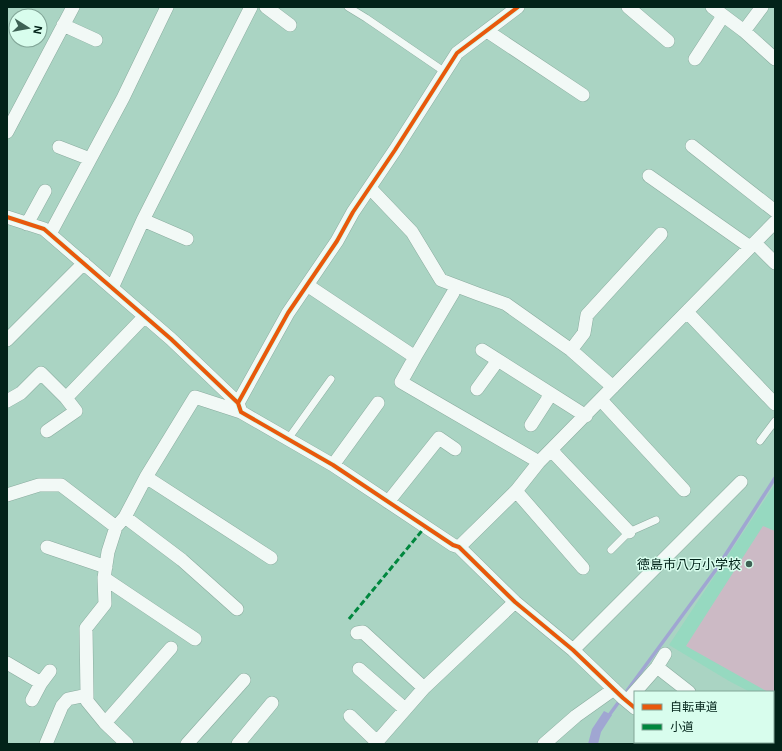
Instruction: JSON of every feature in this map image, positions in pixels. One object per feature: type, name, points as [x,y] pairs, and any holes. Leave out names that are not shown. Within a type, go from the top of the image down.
[{"type":"street","points":[[7,132],[72,7]]},
{"type":"street","points":[[50,234],[123,98],[167,7]]},
{"type":"street","points":[[112,288],[143,220],[251,7]]},
{"type":"street","points":[[266,7],[290,26]]},
{"type":"street","points":[[239,408],[288,313],[337,241],[353,212],[457,53],[518,7]]},
{"type":"street","points":[[628,7],[668,41]]},
{"type":"street","points":[[744,31],[762,7]]},
{"type":"street","points":[[695,59],[716,9],[744,31],[775,59]]},
{"type":"street","points":[[63,25],[96,40]]},
{"type":"street","points":[[487,31],[584,95]]},
{"type":"street","points":[[692,146],[775,211]]},
{"type":"street","points":[[59,147],[90,160]]},
{"type":"street","points":[[649,176],[752,245],[775,263]]},
{"type":"street","points":[[370,188],[412,232],[441,280],[506,304],[571,350],[613,387]]},
{"type":"street","points":[[26,224],[45,191]]},
{"type":"street","points":[[7,218],[44,229],[171,339],[239,408],[333,465],[453,545],[459,547],[515,602],[573,650],[631,705]]},
{"type":"street","points":[[143,220],[187,240]]},
{"type":"street","points":[[459,547],[516,491],[539,462],[586,416],[775,222]]},
{"type":"street","points":[[571,350],[584,333],[587,315],[661,234]]},
{"type":"street","points":[[7,340],[84,264]]},
{"type":"street","points":[[307,284],[415,357]]},
{"type":"street","points":[[453,293],[401,382],[539,462]]},
{"type":"street","points":[[687,312],[775,404]]},
{"type":"street","points":[[66,398],[145,316]]},
{"type":"street","points":[[482,350],[586,416]]},
{"type":"street","points":[[477,389],[498,360]]},
{"type":"street","points":[[7,401],[21,393],[40,373],[66,398],[76,411],[47,431]]},
{"type":"street","points":[[532,425],[552,394]]},
{"type":"street","points":[[127,744],[105,723],[88,701],[87,695],[86,628],[105,604],[105,572],[108,552],[120,522],[195,397],[239,408]]},
{"type":"street","points":[[601,400],[684,490]]},
{"type":"street","points":[[333,465],[378,403]]},
{"type":"street","points":[[388,502],[439,438],[455,450]]},
{"type":"street","points":[[551,450],[629,532]]},
{"type":"street","points":[[146,477],[272,558]]},
{"type":"street","points":[[573,650],[741,482]]},
{"type":"street","points":[[7,496],[39,484],[61,485],[182,560],[237,609]]},
{"type":"street","points":[[516,491],[583,568]]},
{"type":"street","points":[[47,547],[105,572],[195,639]]},
{"type":"street","points":[[350,716],[376,743],[424,688],[515,602]]},
{"type":"street","points":[[357,633],[363,632],[424,688]]},
{"type":"street","points":[[105,723],[171,648]]},
{"type":"street","points":[[641,691],[665,654]]},
{"type":"street","points":[[7,663],[41,683]]},
{"type":"street","points":[[657,667],[688,691]]},
{"type":"street","points":[[359,669],[405,709]]},
{"type":"street","points":[[32,700],[50,670]]},
{"type":"street","points":[[187,744],[244,680]]},
{"type":"street","points":[[544,744],[576,716],[614,689]]},
{"type":"street","points":[[46,744],[62,706],[68,699],[87,695]]},
{"type":"street","points":[[238,744],[272,704]]},
{"type":"lane","points":[[348,7],[445,72]]},
{"type":"lane","points":[[288,439],[331,379]]},
{"type":"lane","points":[[760,441],[775,420]]},
{"type":"lane","points":[[612,550],[629,532],[656,520]]},
{"type":"shaded area","name":"徳島市八万小学校","points":[[775,484],[775,705],[774,691],[748,691],[669,645]]},
{"type":"shaded area","name":"徳島市八万小学校","points":[[763,526],[775,531],[775,696],[774,691],[766,691],[686,646]]},
{"type":"water","points":[[604,711],[612,715],[601,732],[598,744],[588,744],[592,729]]},
{"type":"waterway","points":[[607,718],[715,571],[775,478]]},
{"type":"marked path","points":[[349,619],[425,527]]},
{"type":"cycle path","points":[[238,403],[288,313],[337,241],[353,212],[395,150],[457,53],[518,7]]},
{"type":"cycle path","points":[[7,217],[44,229],[171,339],[238,403],[241,412],[333,465],[453,545],[459,547],[515,602],[573,650],[634,707]]},
{"type":"place","name":"徳島市八万小学校","points":[[749,564]]}]
